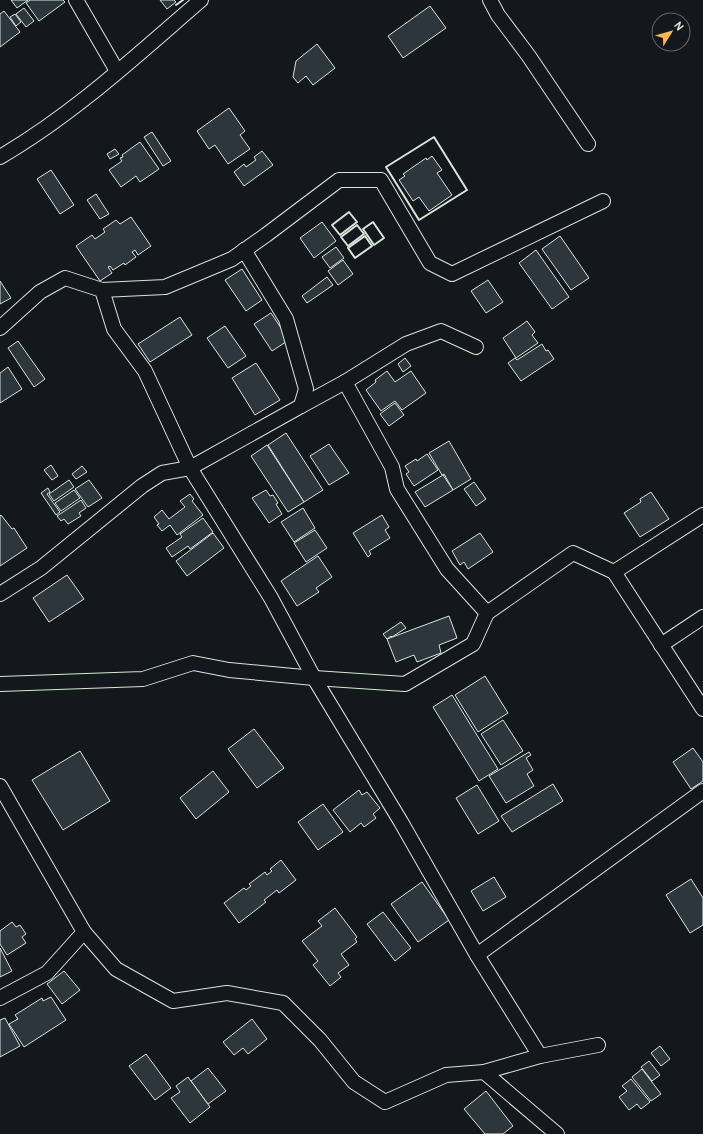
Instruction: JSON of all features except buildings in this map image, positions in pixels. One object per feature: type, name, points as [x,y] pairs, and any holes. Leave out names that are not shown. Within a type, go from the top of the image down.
[{"type":"street","points":[[76,0],[118,71]]},
{"type":"street","points":[[0,157],[71,110],[201,0]]},
{"type":"street","points":[[490,0],[498,15],[528,55],[588,144]]},
{"type":"street","points":[[0,328],[40,292],[65,278],[102,290],[165,287],[232,259],[339,180],[381,180],[430,263],[452,274],[603,202]]},
{"type":"street","points":[[244,250],[286,319],[306,389],[301,406]]},
{"type":"street","points":[[102,290],[114,329],[145,372],[190,468],[271,598],[314,678],[401,822],[477,955],[540,1056]]},
{"type":"street","points":[[0,594],[40,568],[142,486],[162,473],[190,468],[345,382],[406,344],[441,331],[476,347]]},
{"type":"street","points":[[345,382],[392,467],[397,489],[447,569],[487,612]]},
{"type":"street","points":[[614,572],[703,516]]},
{"type":"street","points":[[0,684],[142,679],[193,663],[229,670],[314,678],[405,684],[473,644],[487,612],[573,553],[614,572],[703,709]]},
{"type":"street","points":[[661,644],[703,617]]},
{"type":"street","points":[[0,786],[4,800],[84,932],[116,969],[173,1001],[227,993],[283,1003],[320,1040],[354,1082],[384,1102],[446,1075],[484,1072],[540,1056],[598,1044]]},
{"type":"street","points":[[477,955],[703,791]]},
{"type":"street","points":[[0,998],[47,973],[84,932]]},
{"type":"street","points":[[484,1072],[557,1134]]},
{"type":"wall","points":[[176,5],[183,0]]},
{"type":"wall","points":[[434,137],[467,190],[419,220],[386,167],[434,137]]},
{"type":"wall","points":[[349,212],[357,222],[340,235],[332,225],[349,212]]},
{"type":"wall","points":[[373,222],[384,238],[374,245],[363,229],[373,222]]},
{"type":"wall","points":[[357,225],[364,234],[348,246],[341,237],[357,225]]},
{"type":"wall","points":[[365,236],[372,246],[355,258],[348,248],[365,236]]}]
